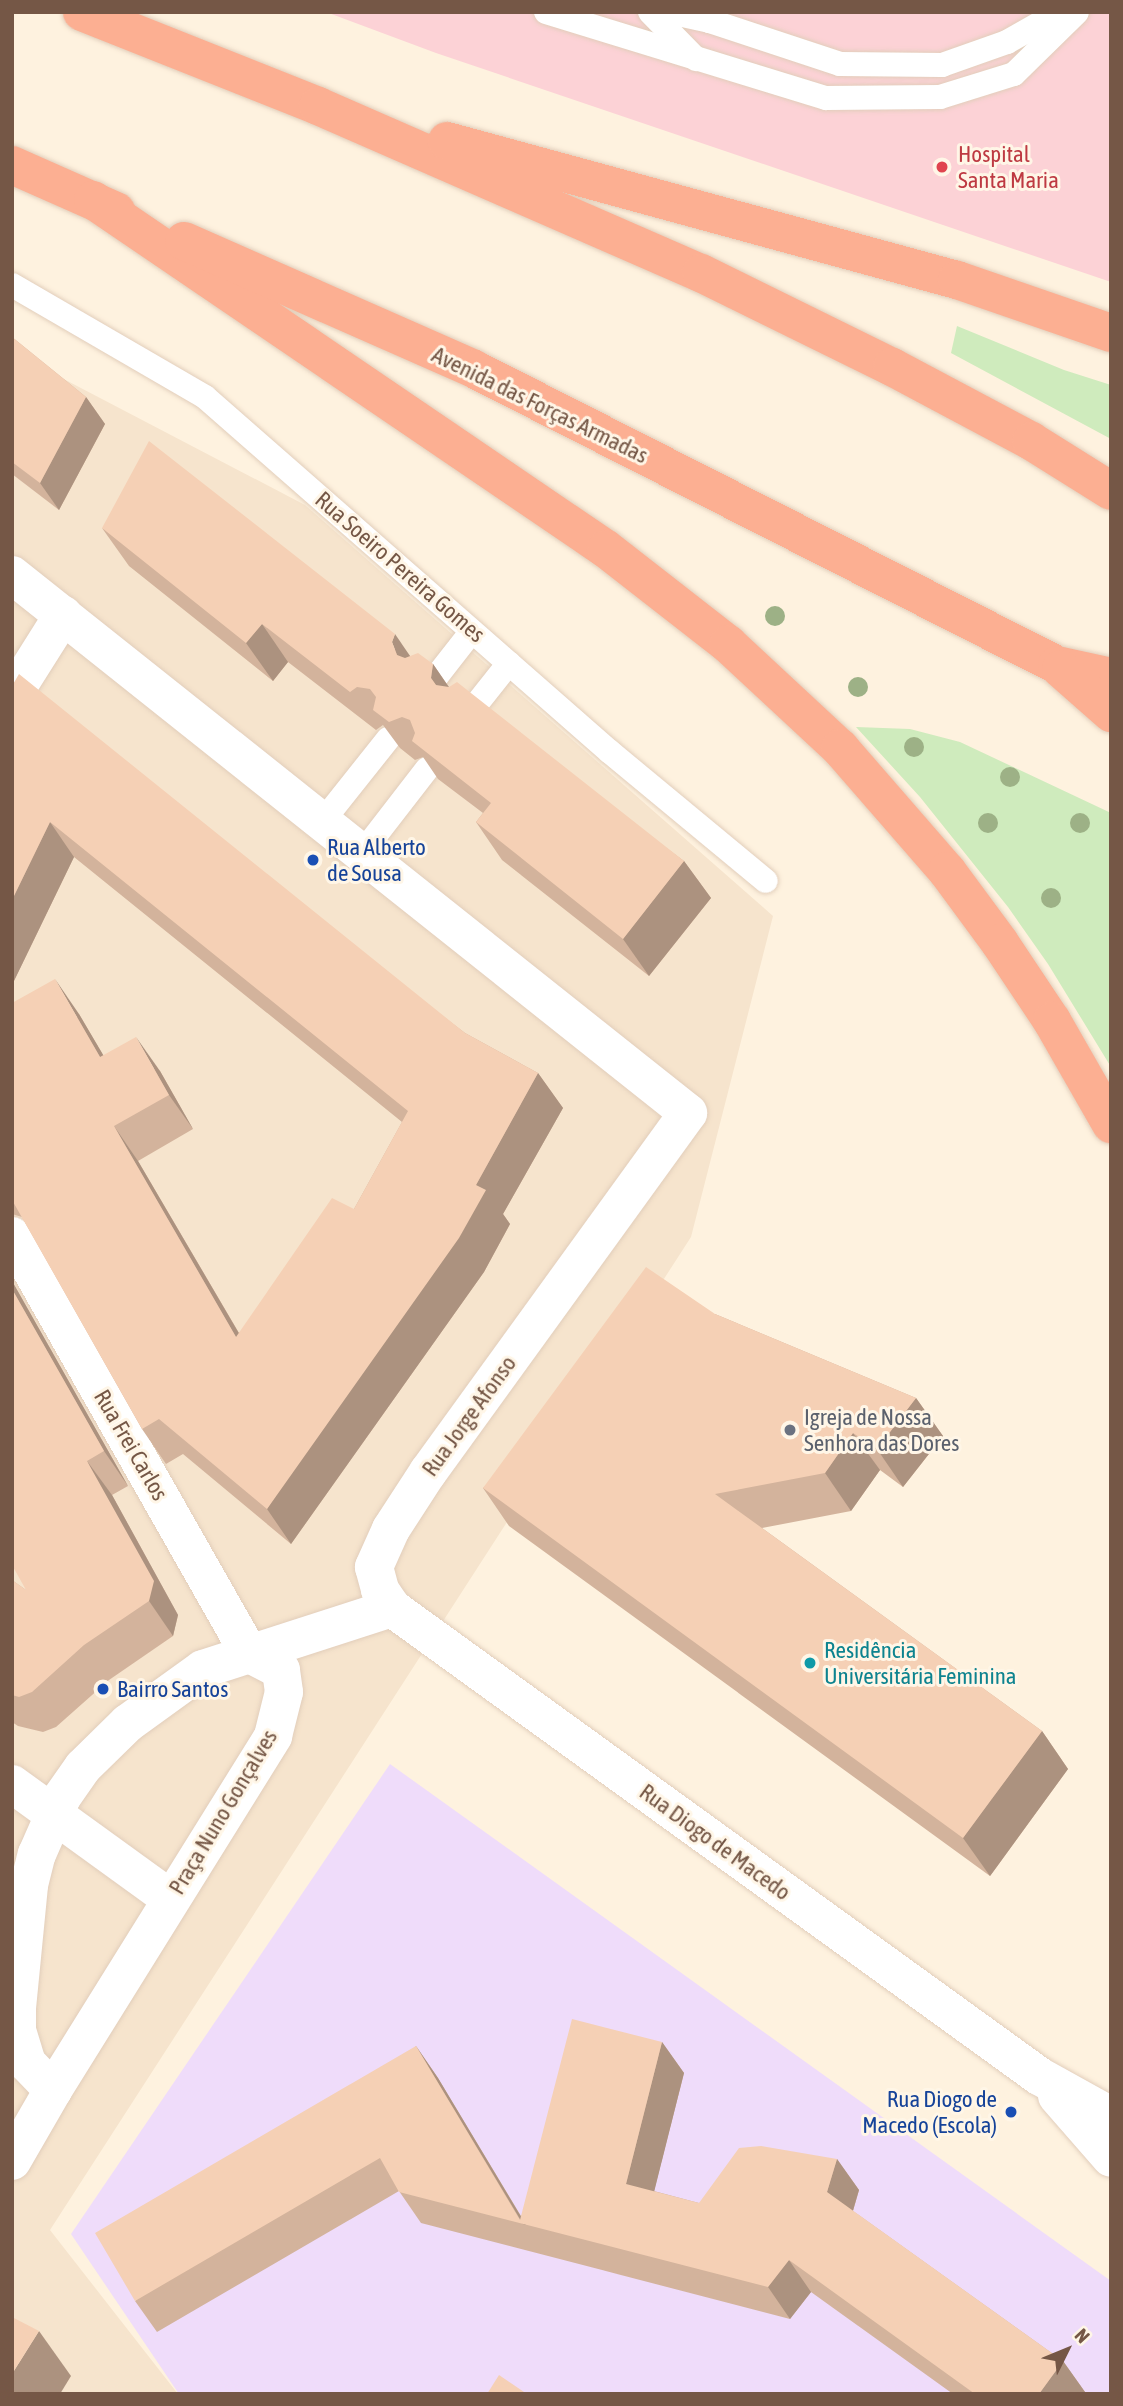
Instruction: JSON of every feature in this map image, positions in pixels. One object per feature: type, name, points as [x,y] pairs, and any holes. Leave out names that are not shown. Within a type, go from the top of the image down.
[{"type":"highway","points":[[82,12],[318,106],[701,273],[903,373],[1031,441],[1111,491]]},
{"type":"highway","points":[[318,106],[957,280],[1111,333]]},
{"type":"highway","name":"Avenida das Forças Armadas","points":[[12,165],[474,369],[1057,665],[1111,677]]},
{"type":"highway","points":[[93,200],[606,549],[728,644],[758,671],[840,748],[947,871],[1000,943],[1052,1021],[1111,1124]]},
{"type":"highway","name":"Avenida das Forças Armadas","points":[[1057,665],[1111,713]]},
{"type":"street","points":[[12,575],[362,853]]},
{"type":"street","points":[[12,696],[62,615]]},
{"type":"street","name":"Rua Jorge Afonso","points":[[362,853],[688,1113],[428,1472],[391,1530],[374,1567],[380,1590],[392,1608]]},
{"type":"street","name":"Rua Frei Carlos","points":[[12,1236],[250,1654]]},
{"type":"street","points":[[52,2090],[27,2063],[17,2030],[17,2008],[29,1885],[37,1854],[55,1815],[83,1767],[128,1723],[203,1669],[392,1608]]},
{"type":"street","name":"Rua Diogo de Macedo","points":[[392,1608],[1039,2076],[1111,2116]]},
{"type":"street","name":"Praça Nuno Gonçalves","points":[[52,2090],[273,1736],[280,1717],[284,1692],[281,1670],[250,1654]]},
{"type":"street","points":[[12,1784],[170,1899]]},
{"type":"street","name":"Rua Diogo de Macedo","points":[[1039,2076],[1111,2158]]},
{"type":"street","points":[[12,2084],[52,2090]]},
{"type":"street","points":[[12,2161],[52,2090]]},
{"type":"lane","points":[[546,12],[698,61],[826,98],[940,97],[1014,74],[1077,12]]},
{"type":"lane","points":[[649,12],[698,61]]},
{"type":"lane","points":[[669,12],[706,17],[840,64],[942,65],[1007,42],[1060,12]]},
{"type":"lane","name":"Rua Soeiro Pereira Gomes","points":[[12,285],[205,397],[509,663],[766,881]]},
{"type":"lane","points":[[433,681],[472,631]]},
{"type":"lane","points":[[471,711],[509,663]]},
{"type":"lane","points":[[323,822],[388,739]]},
{"type":"lane","points":[[362,853],[426,769]]},
{"type":"shaded area","name":"Hospital Santa Maria","points":[[326,12],[1111,12],[1111,282],[436,53]]},
{"type":"shaded area","points":[[12,352],[305,505],[773,916],[691,1237],[50,2230],[178,2394],[12,2394]]},
{"type":"shaded area","points":[[390,1764],[1111,2281],[1111,2394],[179,2394],[71,2234]]},
{"type":"green space","points":[[957,326],[1064,370],[1111,385],[1111,439],[951,353]]},
{"type":"green space","points":[[856,727],[910,729],[960,742],[1111,813],[1111,1067],[1048,964],[1008,907],[920,797]]},
{"type":"building","points":[[12,337],[86,397],[40,483],[12,462]]},
{"type":"building","points":[[149,441],[395,634],[392,642],[397,655],[405,658],[418,653],[433,664],[431,678],[436,685],[449,687],[457,682],[684,861],[623,939],[476,822],[491,803],[412,741],[415,733],[410,720],[402,717],[389,722],[373,710],[376,697],[370,689],[357,687],[350,692],[262,624],[246,643],[102,528]]},
{"type":"building","points":[[19,674],[465,1033],[538,1073],[476,1185],[486,1190],[459,1238],[267,1509],[159,1419],[142,1429],[12,1200],[12,1003],[55,979],[100,1057],[136,1037],[169,1095],[114,1126],[236,1337],[332,1198],[354,1209],[408,1111],[50,822],[12,900],[12,686]]},
{"type":"building","points":[[646,1267],[715,1314],[916,1398],[877,1449],[853,1433],[825,1473],[715,1494],[1042,1731],[963,1838],[483,1488]]},
{"type":"building","points":[[12,1289],[104,1451],[87,1461],[154,1581],[149,1601],[84,1645],[32,1692],[19,1697],[12,1695],[12,1580],[26,1590],[12,1565]]},
{"type":"building","points":[[572,2019],[662,2042],[626,2184],[699,2203],[739,2148],[761,2146],[837,2159],[827,2192],[1063,2361],[1039,2394],[975,2394],[789,2260],[768,2287],[399,2192],[380,2158],[135,2301],[95,2233],[416,2046],[520,2220]]},
{"type":"building","points":[[12,2317],[39,2331],[12,2374]]},
{"type":"building","points":[[499,2375],[527,2394],[487,2394]]},
{"type":"place","name":"Hospital Santa Maria","points":[[942,167]]},
{"type":"place","name":"Rua Alberto de Sousa","points":[[313,860]]},
{"type":"place","name":"Igreja de Nossa Senhora das Dores","points":[[790,1430]]},
{"type":"place","name":"Residência Universitária Feminina","points":[[810,1663]]},
{"type":"place","name":"Bairro Santos","points":[[103,1689]]},
{"type":"place","name":"Rua Diogo de Macedo (Escola)","points":[[1011,2112]]}]
